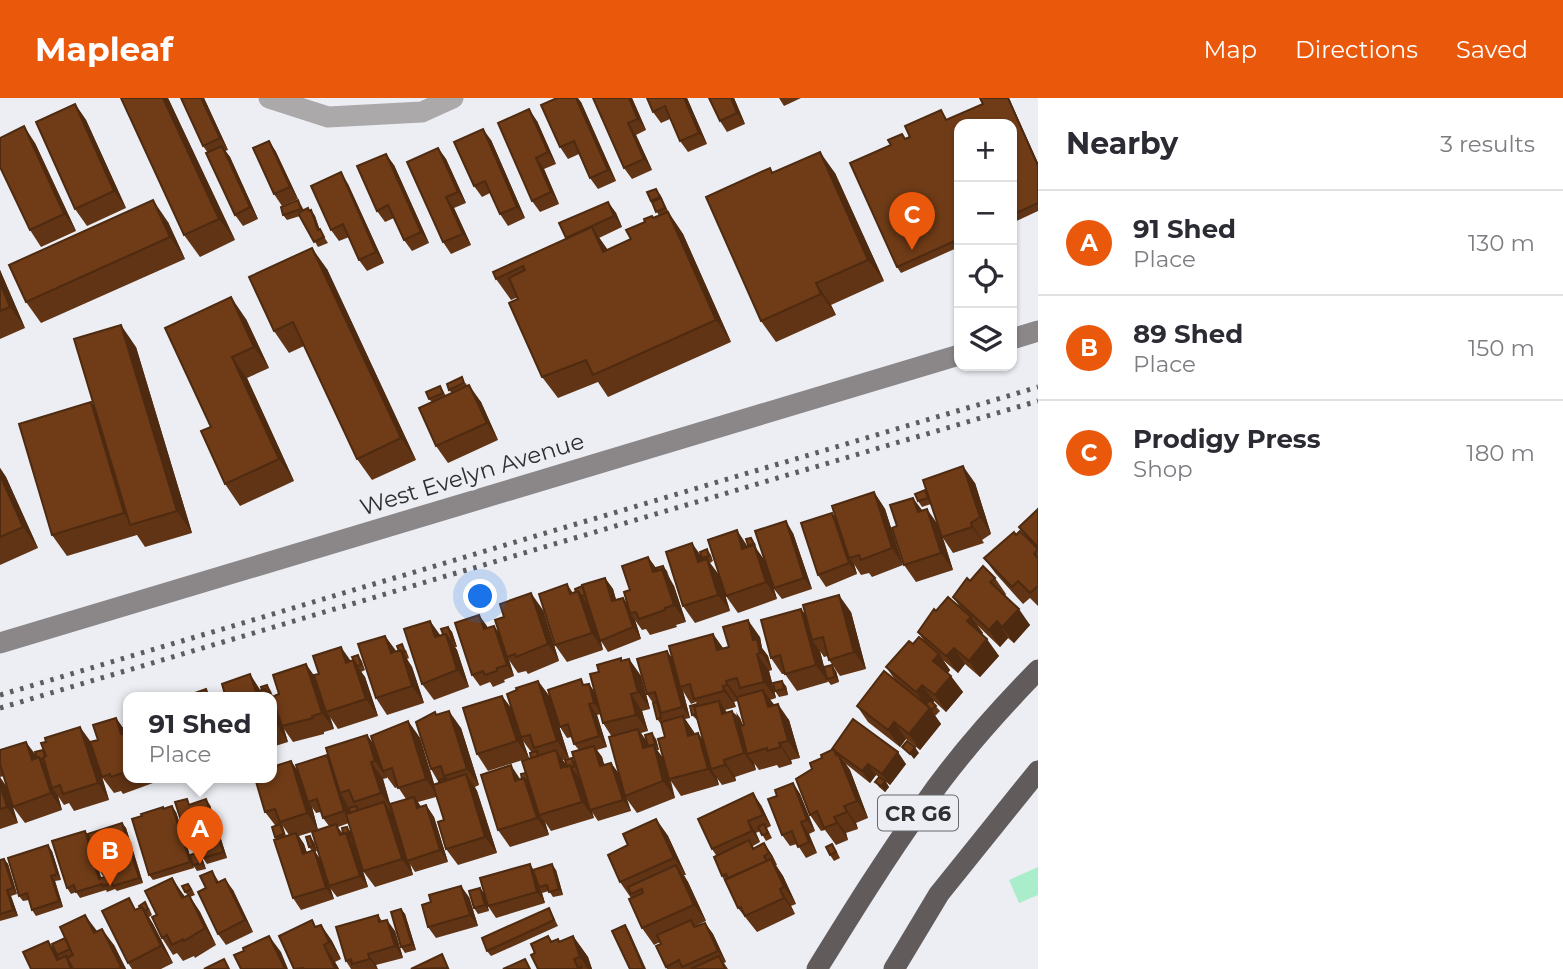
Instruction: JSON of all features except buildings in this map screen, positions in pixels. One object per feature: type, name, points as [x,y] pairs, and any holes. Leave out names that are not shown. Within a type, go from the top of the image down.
[{"type":"highway","name":"CR G6","points":[[817,969],[925,803],[972,744],[1038,670]]},
{"type":"highway","name":"CR G6","points":[[894,969],[939,894],[1038,771]]},
{"type":"main road","points":[[1017,337],[1038,331]]},
{"type":"main road","name":"West Evelyn Avenue","points":[[0,643],[954,357]]},
{"type":"street","points":[[269,98],[328,117],[422,111],[453,98]]},
{"type":"green space","points":[[1038,867],[1038,895],[1019,903],[1009,880]]},
{"type":"railway","points":[[0,695],[1038,387]]},
{"type":"railway","points":[[0,708],[1038,401]]},
{"type":"place","name":"Prodigy Press","points":[[912,250]]},
{"type":"place","name":"91 Shed","points":[[200,864]]},
{"type":"place","name":"89 Shed","points":[[110,886]]}]
